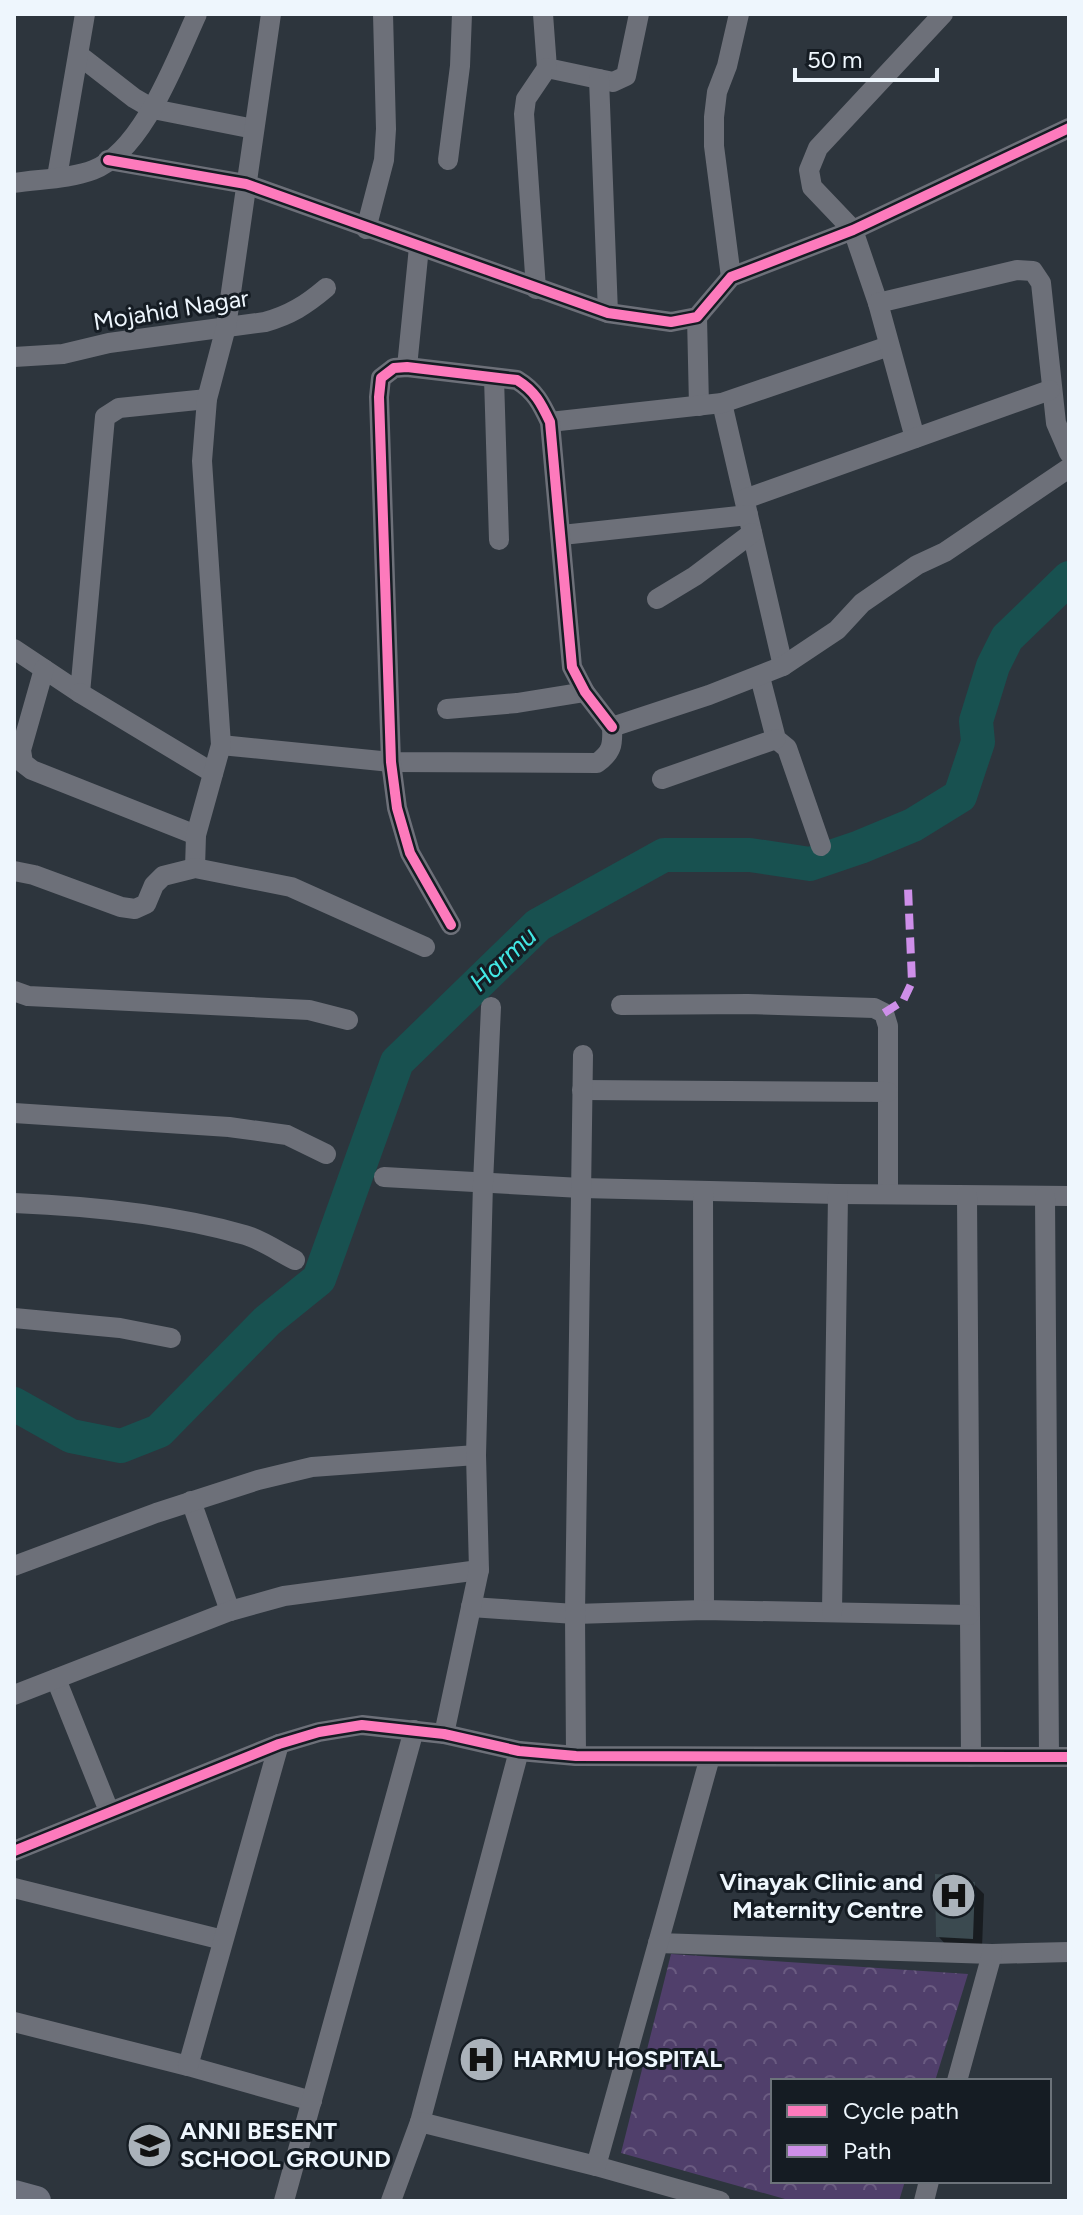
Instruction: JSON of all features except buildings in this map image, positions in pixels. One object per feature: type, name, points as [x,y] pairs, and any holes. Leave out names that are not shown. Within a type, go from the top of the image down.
[{"type":"main road","points":[[14,2195],[36,2201]]},
{"type":"street","points":[[57,177],[85,14]]},
{"type":"street","points":[[14,183],[94,170],[124,147],[153,109],[197,14]]},
{"type":"street","points":[[195,868],[196,835],[221,745],[202,461],[207,399],[226,327],[271,14]]},
{"type":"street","points":[[366,229],[384,160],[383,14]]},
{"type":"street","points":[[448,160],[460,66],[462,14]]},
{"type":"street","points":[[536,289],[524,114],[526,99],[547,68],[543,14]]},
{"type":"street","points":[[547,68],[613,82],[626,76],[639,14]]},
{"type":"street","points":[[731,277],[714,146],[714,117],[717,92],[727,66],[739,14]]},
{"type":"street","points":[[915,438],[878,303],[853,230],[812,187],[809,170],[818,148],[943,14]]},
{"type":"street","points":[[80,56],[153,109],[254,129]]},
{"type":"street","points":[[599,79],[608,313]]},
{"type":"street","points":[[108,160],[246,184],[608,313],[671,322],[697,317],[731,277],[853,230],[1069,128]]},
{"type":"street","points":[[407,367],[419,247]]},
{"type":"street","points":[[878,303],[1017,270],[1033,271],[1041,283],[1050,390],[1056,423],[1069,453]]},
{"type":"street","name":"Mojahid Nagar","points":[[14,357],[63,354],[109,343],[265,322],[303,308],[326,288]]},
{"type":"street","points":[[697,317],[699,406]]},
{"type":"street","points":[[550,422],[722,403],[889,346]]},
{"type":"street","points":[[221,745],[391,762],[597,763],[608,755],[613,746],[612,727],[585,692],[572,667],[550,422],[532,389],[517,380],[407,367],[394,368],[381,378],[379,397],[391,762],[397,808],[410,853],[451,925]]},
{"type":"street","points":[[494,378],[499,540]]},
{"type":"street","points":[[562,535],[748,516],[915,438],[1050,390]]},
{"type":"street","points":[[80,693],[105,417],[119,408],[207,399]]},
{"type":"street","points":[[722,403],[783,666]]},
{"type":"street","points":[[612,727],[760,677],[783,666],[837,630],[862,603],[906,573],[945,552],[1069,468]]},
{"type":"street","points":[[657,599],[695,576],[748,516]]},
{"type":"street","points":[[14,649],[80,693],[213,773]]},
{"type":"street","points":[[44,669],[21,750],[23,763],[32,770],[196,835]]},
{"type":"street","points":[[760,677],[776,739],[787,748],[821,846]]},
{"type":"street","points":[[447,709],[517,703],[585,692]]},
{"type":"street","points":[[662,779],[776,739]]},
{"type":"street","points":[[14,871],[135,909],[146,904],[154,885],[163,876],[195,868],[291,887],[425,947]]},
{"type":"street","points":[[14,991],[28,996],[309,1010],[348,1020]]},
{"type":"street","points":[[621,1005],[748,1004],[874,1008],[884,1013],[888,1026],[888,1194]]},
{"type":"street","points":[[444,1734],[479,1570],[476,1455],[491,1007]]},
{"type":"street","points":[[576,1756],[575,1614],[583,1055]]},
{"type":"street","points":[[582,1090],[888,1092]]},
{"type":"street","points":[[14,1113],[229,1127],[287,1135],[326,1154]]},
{"type":"street","points":[[384,1177],[581,1188],[1069,1196]]},
{"type":"street","points":[[703,1191],[704,1610]]},
{"type":"street","points":[[832,1612],[838,1194]]},
{"type":"street","points":[[967,1196],[971,1757]]},
{"type":"street","points":[[14,1851],[279,1744],[319,1732],[362,1725],[444,1734],[519,1751],[576,1756],[1059,1757],[1045,1197]]},
{"type":"street","points":[[14,1203],[117,1210],[187,1223],[248,1236],[295,1260]]},
{"type":"street","points":[[14,1318],[120,1328],[171,1338]]},
{"type":"street","points":[[14,1566],[191,1501],[312,1467],[476,1455]]},
{"type":"street","points":[[191,1501],[230,1611]]},
{"type":"street","points":[[14,1695],[230,1611],[284,1596],[479,1570]]},
{"type":"street","points":[[471,1607],[575,1614],[704,1610],[969,1615]]},
{"type":"street","points":[[56,1679],[109,1811]]},
{"type":"street","points":[[284,2201],[414,1730]]},
{"type":"street","points":[[188,2066],[279,1744]]},
{"type":"street","points":[[391,2201],[420,2122],[519,1751]]},
{"type":"street","points":[[596,2166],[710,1757]]},
{"type":"street","points":[[14,1888],[223,1940]]},
{"type":"street","points":[[658,1943],[992,1954],[1069,1952]]},
{"type":"street","points":[[958,2079],[992,1954]]},
{"type":"street","points":[[14,2022],[312,2101]]},
{"type":"street","points":[[420,2122],[720,2201]]},
{"type":"green space","points":[[671,1954],[968,1974],[936,2079],[771,2079],[771,2183],[904,2183],[899,2201],[792,2201],[621,2153]]},
{"type":"waterway","name":"Harmu","points":[[14,1404],[71,1436],[121,1446],[159,1431],[267,1321],[319,1279],[397,1062],[538,925],[664,855],[750,855],[810,864],[913,825],[960,796],[978,742],[976,721],[993,666],[1007,638],[1069,578]]},
{"type":"marked path","points":[[884,1013],[903,1001],[912,982],[908,888]]},
{"type":"cycle path","points":[[108,160],[246,184],[608,313],[671,322],[697,317],[731,277],[853,230],[1069,128]]},
{"type":"cycle path","points":[[451,925],[410,853],[397,808],[391,762],[379,397],[381,378],[394,368],[517,380],[540,403],[550,422],[572,667],[585,692],[612,727]]},
{"type":"cycle path","points":[[14,1851],[279,1744],[319,1732],[362,1725],[444,1734],[519,1751],[576,1756],[1069,1757]]},
{"type":"place","name":"Vinayak Clinic and Maternity Centre","points":[[954,1896]]},
{"type":"place","name":"HARMU HOSPITAL","points":[[482,2059]]},
{"type":"place","name":"ANNI BESENT SCHOOL GROUND","points":[[149,2145]]}]
